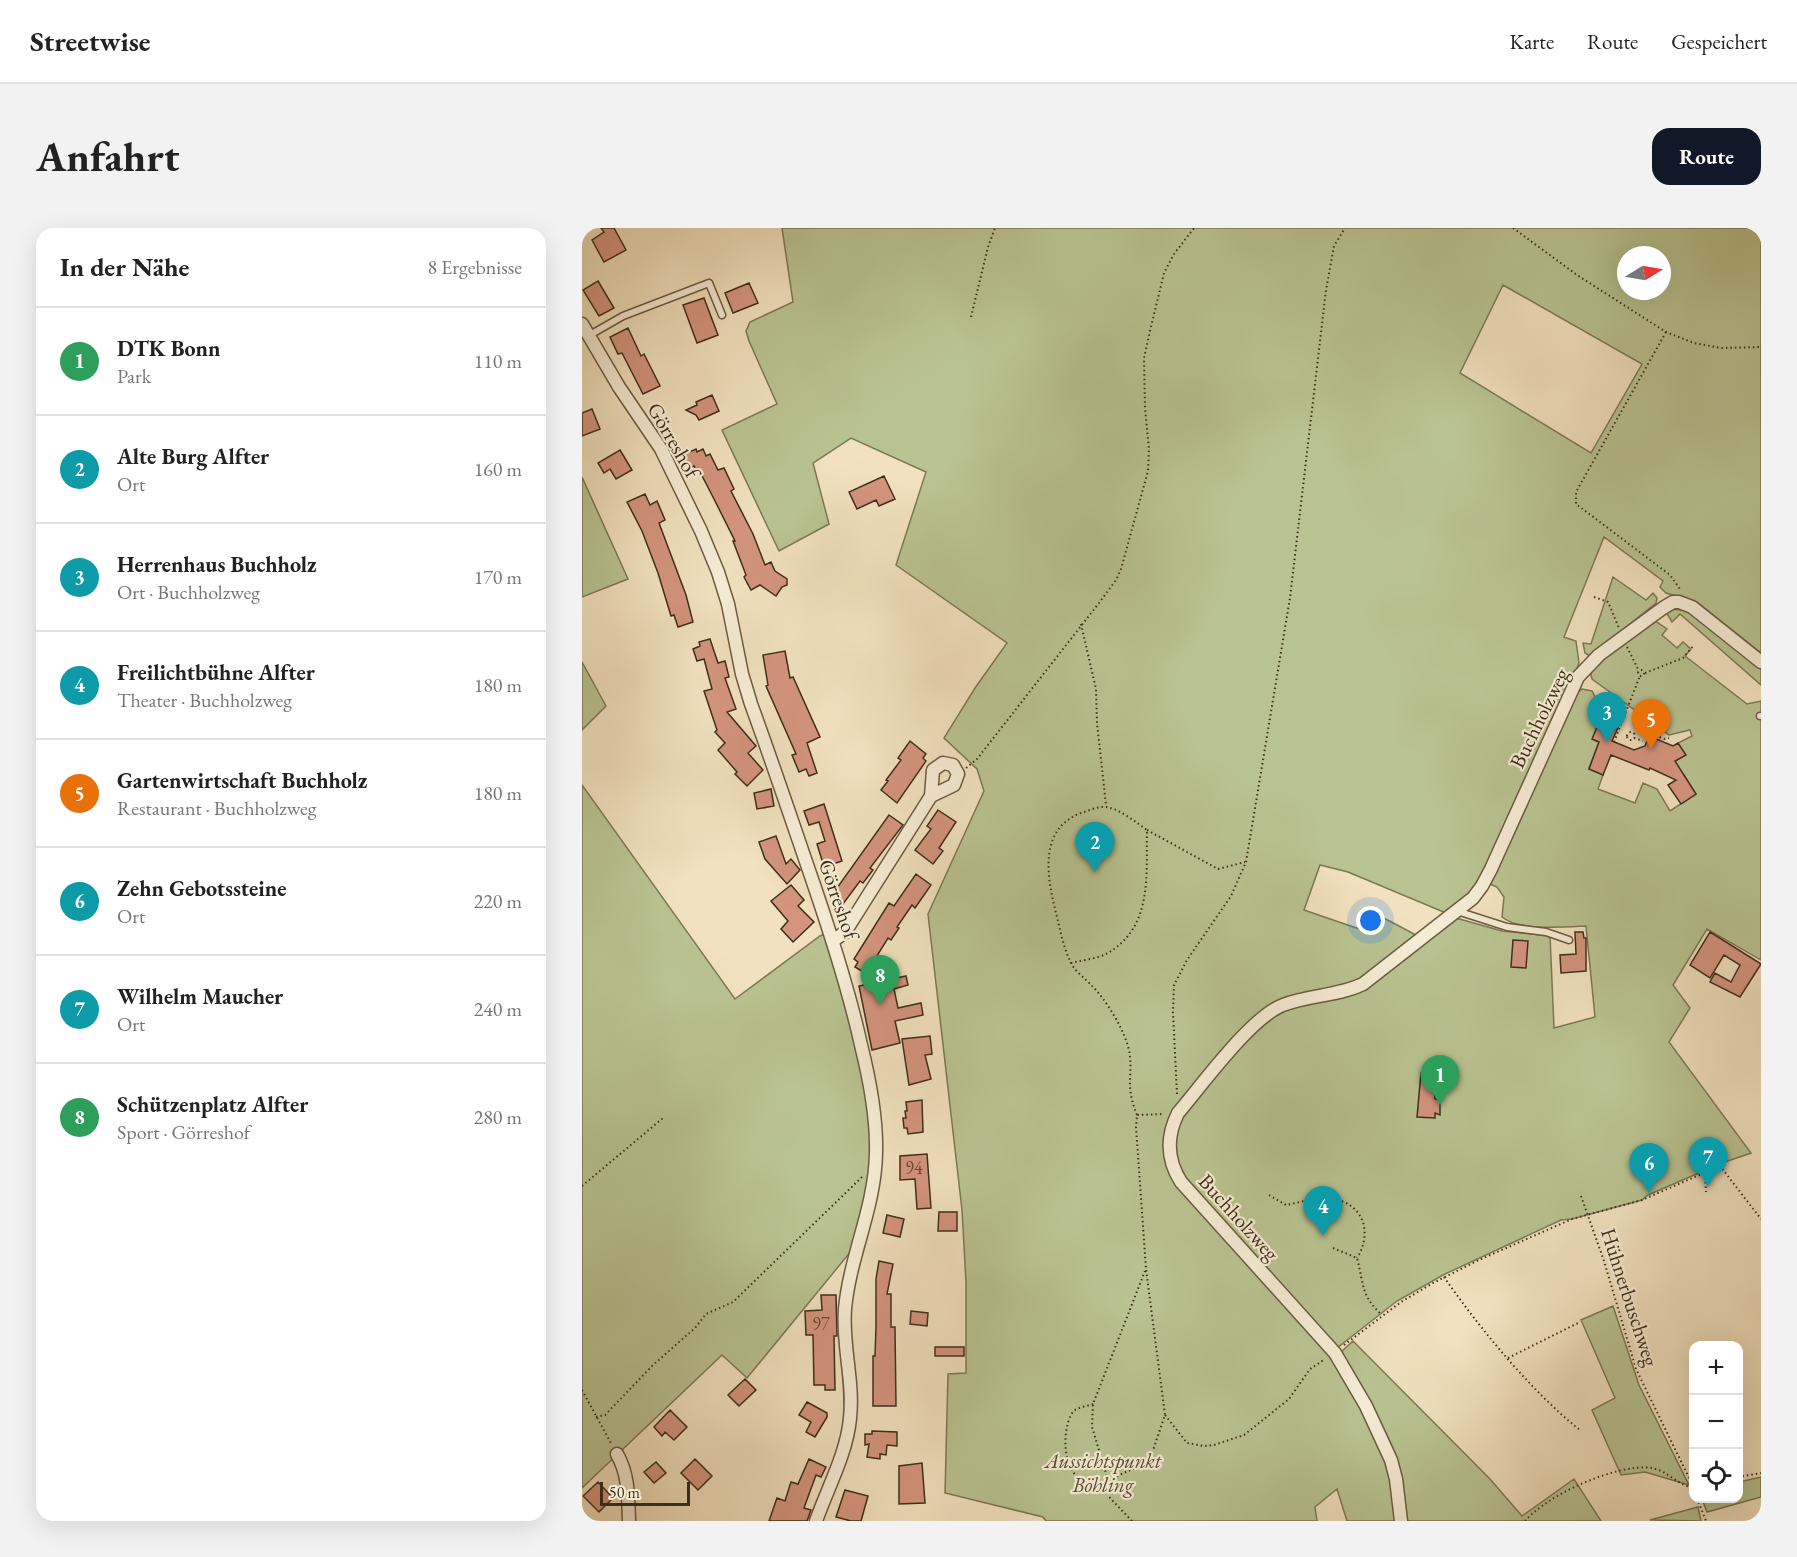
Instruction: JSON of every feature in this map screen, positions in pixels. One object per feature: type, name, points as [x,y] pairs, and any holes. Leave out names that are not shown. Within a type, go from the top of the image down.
[{"type":"street","name":"Görreshof","points":[[582,324],[619,387],[661,449],[707,544],[728,604],[742,674],[751,704],[850,996],[870,1085],[875,1164],[870,1205],[845,1309],[845,1341],[851,1395],[848,1431],[818,1521]]},
{"type":"street","name":"Buchholzweg","points":[[1401,1521],[1391,1460],[1366,1406],[1335,1353],[1181,1182],[1174,1170],[1169,1147],[1172,1129],[1178,1113],[1251,1027],[1266,1014],[1283,1005],[1363,984],[1477,893],[1486,879],[1567,699],[1584,669],[1599,655],[1672,602],[1684,603]]},
{"type":"street","points":[[1684,603],[1699,612],[1761,662]]},
{"type":"street","points":[[833,941],[845,932],[931,796],[933,770],[936,766],[948,762],[953,765],[958,774],[954,785],[931,796]]},
{"type":"street","points":[[617,1454],[627,1480],[629,1521]]},
{"type":"lane","points":[[588,336],[623,316],[709,283],[722,315]]},
{"type":"lane","points":[[1457,910],[1507,927],[1546,932],[1569,940]]},
{"type":"path","points":[[971,317],[995,228]]},
{"type":"path","points":[[958,774],[977,759],[1116,580],[1148,471],[1144,358],[1164,273],[1174,254],[1194,228]]},
{"type":"path","points":[[1137,1115],[1178,1113],[1173,1011],[1174,985],[1186,960],[1231,896],[1246,862],[1290,598],[1326,290],[1334,246],[1345,228]]},
{"type":"path","points":[[1513,228],[1577,275],[1666,332],[1694,343],[1712,346],[1761,347]]},
{"type":"path","points":[[1666,332],[1576,492],[1576,504],[1670,575],[1677,583],[1684,603]]},
{"type":"path","points":[[1082,624],[1096,689],[1097,723],[1106,806]]},
{"type":"path","points":[[1614,742],[1640,676],[1639,671],[1642,670],[1645,673],[1683,658],[1694,645]]},
{"type":"path","points":[[1649,726],[1653,730],[1652,734],[1664,739],[1669,738]]},
{"type":"path","points":[[1627,735],[1632,733],[1634,728]]},
{"type":"path","points":[[1618,732],[1627,735],[1630,740],[1635,738],[1643,741]]},
{"type":"path","points":[[1632,733],[1635,738]]},
{"type":"path","points":[[1093,1404],[1074,1411],[1065,1436],[1066,1453],[1071,1469],[1085,1483],[1094,1486],[1149,1462],[1165,1415],[1146,1269],[1136,1135],[1137,1115],[1132,1100],[1130,1083],[1132,1068],[1128,1044],[1116,1020],[1093,986],[1071,963],[1062,939],[1050,888],[1048,866],[1051,844],[1056,832],[1066,820],[1106,806],[1218,869],[1246,862]]},
{"type":"path","points":[[1071,963],[1105,955],[1126,940],[1139,921],[1145,895],[1148,830]]},
{"type":"path","points":[[582,1186],[663,1118]]},
{"type":"path","points":[[596,1417],[605,1415],[653,1365],[695,1328],[706,1314],[733,1302],[875,1164]]},
{"type":"path","points":[[1581,1196],[1588,1214],[1642,1200],[1720,1166],[1761,1219]]},
{"type":"path","points":[[1705,1173],[1706,1192]]},
{"type":"path","points":[[1269,1195],[1286,1205],[1325,1198],[1335,1199],[1360,1213],[1365,1230],[1362,1251],[1357,1258],[1365,1296],[1382,1315]]},
{"type":"path","name":"Hühnerbuschweg","points":[[1165,1415],[1187,1443],[1214,1445],[1244,1435],[1289,1399],[1310,1370],[1401,1302],[1444,1277],[1572,1219],[1588,1214],[1636,1369],[1689,1478]]},
{"type":"path","points":[[1333,1248],[1357,1258]]},
{"type":"path","points":[[1132,1521],[1110,1498],[1108,1480],[1092,1427],[1093,1404],[1146,1269]]},
{"type":"path","points":[[1444,1277],[1508,1358],[1554,1409],[1581,1431]]},
{"type":"path","points":[[1508,1358],[1578,1323]]},
{"type":"path","points":[[582,1390],[617,1454]]},
{"type":"path","points":[[1525,1521],[1535,1509],[1586,1481],[1619,1471],[1648,1468],[1658,1470],[1689,1487]]},
{"type":"path","points":[[1743,1476],[1761,1473]]},
{"type":"path","points":[[1699,1503],[1706,1521]]},
{"type":"green space","name":"Aussichtspunkt Böhling","points":[[782,228],[1761,228],[1761,653],[1697,602],[1666,593],[1660,587],[1663,581],[1604,537],[1564,637],[1576,641],[1579,663],[1575,674],[1476,888],[1456,918],[1502,931],[1550,936],[1554,1028],[1595,1017],[1586,926],[1542,927],[1509,921],[1502,917],[1504,897],[1497,887],[1490,884],[1578,692],[1582,689],[1592,691],[1597,701],[1593,711],[1602,715],[1593,739],[1599,742],[1589,768],[1603,775],[1598,789],[1635,803],[1643,783],[1657,789],[1670,811],[1696,794],[1675,765],[1676,761],[1685,755],[1678,743],[1692,736],[1690,730],[1669,735],[1592,679],[1591,673],[1596,665],[1611,651],[1655,621],[1667,629],[1662,635],[1677,648],[1683,642],[1691,649],[1685,656],[1747,704],[1761,701],[1761,960],[1707,929],[1673,985],[1690,1008],[1669,1042],[1751,1153],[1722,1163],[1648,1195],[1642,1200],[1561,1220],[1443,1275],[1397,1301],[1332,1352],[1385,1454],[1394,1495],[1395,1521],[1347,1521],[1337,1489],[1315,1507],[1317,1521],[1046,1521],[1043,1517],[945,1493],[948,1374],[966,1373],[966,1282],[962,1210],[928,914],[984,791],[977,769],[944,738],[1007,643],[896,565],[926,472],[851,438],[813,463],[829,524],[779,551],[722,430],[777,404],[749,341],[746,331],[750,322],[793,302]],"holes":[[[1503,285],[1642,364],[1591,453],[1460,373]],[[1320,865],[1348,872],[1446,913],[1416,935],[1380,916],[1371,933],[1304,910]]]},
{"type":"green space","points":[[582,477],[628,579],[582,597]]},
{"type":"green space","points":[[1613,577],[1646,600],[1653,593],[1657,598],[1656,603],[1590,656],[1585,653],[1583,643],[1591,644]]},
{"type":"green space","points":[[1672,609],[1689,611],[1761,668],[1761,685],[1680,614],[1672,622],[1666,612]]},
{"type":"green space","points":[[582,662],[606,706],[582,730]]},
{"type":"green space","points":[[582,785],[735,999],[830,931],[845,977],[876,1151],[861,1239],[747,1378],[722,1355],[582,1488]]},
{"type":"green space","points":[[1613,1306],[1639,1385],[1689,1485],[1645,1472],[1621,1475],[1592,1410],[1615,1398],[1581,1320]]},
{"type":"green space","points":[[1353,1341],[1490,1479],[1522,1516],[1574,1479],[1601,1521],[1405,1521],[1400,1476],[1390,1442],[1340,1353]]},
{"type":"green space","points":[[1761,1477],[1761,1497],[1743,1502],[1743,1481]]},
{"type":"green space","points":[[1704,1503],[1739,1503],[1707,1512]]},
{"type":"green space","points":[[1698,1507],[1701,1521],[1650,1520]]},
{"type":"building","points":[[601,228],[614,228],[626,250],[604,262],[592,240],[604,232]]},
{"type":"building","points":[[598,281],[614,308],[599,316],[583,290]]},
{"type":"building","points":[[749,283],[758,303],[733,313],[725,293]]},
{"type":"building","points":[[704,298],[718,335],[697,343],[683,305]]},
{"type":"building","points":[[628,328],[641,356],[644,354],[660,386],[643,394],[622,353],[618,354],[610,337]]},
{"type":"building","points":[[712,395],[719,411],[699,420],[696,415],[686,410],[697,405],[696,402]]},
{"type":"building","points":[[592,409],[600,429],[582,436],[582,413]]},
{"type":"building","points":[[696,449],[697,452],[703,449],[706,456],[710,454],[718,470],[724,468],[734,489],[731,491],[753,534],[765,565],[771,562],[775,571],[787,579],[787,585],[782,587],[776,596],[760,585],[751,590],[744,577],[746,575],[733,541],[735,541],[714,499],[698,468],[694,466],[689,468],[683,455]]},
{"type":"building","points":[[620,450],[632,470],[616,479],[610,469],[604,473],[598,463]]},
{"type":"building","points":[[884,476],[895,499],[879,506],[876,500],[857,509],[849,492]]},
{"type":"building","points":[[645,494],[650,505],[657,501],[665,520],[659,523],[686,595],[693,622],[678,627],[674,615],[671,616],[642,531],[627,502]]},
{"type":"building","points":[[710,639],[718,663],[725,661],[729,677],[725,678],[736,709],[727,712],[756,746],[748,753],[763,770],[747,786],[735,774],[737,772],[718,750],[725,743],[715,732],[717,730],[704,691],[712,689],[704,659],[697,661],[693,649],[700,646],[699,642]]},
{"type":"building","points":[[785,651],[790,678],[793,677],[820,737],[807,743],[817,773],[809,776],[806,769],[799,772],[792,755],[796,754],[766,686],[768,685],[763,655]]},
{"type":"building","points":[[1602,715],[1621,721],[1612,741],[1634,750],[1645,746],[1649,736],[1673,746],[1678,743],[1686,755],[1675,761],[1696,794],[1681,804],[1668,785],[1676,780],[1650,768],[1649,770],[1611,755],[1603,775],[1589,769],[1599,742],[1592,739]]},
{"type":"building","points":[[910,741],[926,754],[923,758],[926,761],[897,803],[881,790],[901,760],[898,758]]},
{"type":"building","points":[[771,789],[774,806],[757,809],[754,793]]},
{"type":"building","points":[[824,804],[842,861],[824,867],[817,844],[825,841],[819,822],[809,825],[804,811]]},
{"type":"building","points":[[938,810],[956,822],[939,848],[943,851],[933,864],[915,850],[931,829],[927,826]]},
{"type":"building","points":[[889,815],[903,825],[870,868],[873,870],[863,883],[860,881],[843,904],[832,895]]},
{"type":"building","points":[[776,836],[786,864],[791,859],[800,870],[787,884],[765,859],[759,842]]},
{"type":"building","points":[[916,874],[931,885],[915,908],[912,905],[891,940],[888,938],[875,959],[878,961],[868,975],[855,967],[858,962],[854,959],[889,903],[894,906]]},
{"type":"building","points":[[791,885],[804,900],[798,906],[814,922],[793,942],[781,929],[788,921],[771,901]]},
{"type":"building","points":[[1575,932],[1583,932],[1586,938],[1586,971],[1561,973],[1560,955],[1576,954]]},
{"type":"building","points":[[1710,932],[1761,964],[1740,997],[1710,982],[1715,973],[1731,982],[1740,965],[1724,955],[1710,978],[1690,965]]},
{"type":"building","points":[[1513,940],[1528,941],[1526,968],[1511,967]]},
{"type":"building","points":[[906,976],[908,985],[894,989],[898,1008],[921,1003],[923,1015],[895,1021],[900,1043],[872,1050],[859,986]]},
{"type":"building","points":[[930,1036],[932,1054],[925,1055],[931,1079],[909,1085],[902,1039]]},
{"type":"building","points":[[1421,1073],[1435,1073],[1435,1099],[1440,1100],[1440,1115],[1435,1113],[1435,1118],[1417,1117]]},
{"type":"building","points":[[922,1100],[923,1132],[908,1134],[907,1128],[904,1128],[903,1118],[906,1118],[906,1102]]},
{"type":"building","points":[[927,1154],[931,1208],[917,1209],[915,1179],[900,1180],[900,1156]]},
{"type":"building","points":[[939,1212],[957,1212],[957,1231],[938,1231]]},
{"type":"building","points":[[887,1215],[904,1219],[900,1237],[883,1233]]},
{"type":"building","points":[[879,1261],[893,1264],[887,1294],[891,1294],[891,1327],[895,1327],[896,1406],[873,1406],[876,1279]]},
{"type":"building","points":[[821,1295],[836,1295],[835,1390],[825,1390],[825,1385],[814,1385],[813,1335],[806,1335],[805,1311],[822,1310]]},
{"type":"building","points":[[911,1311],[928,1313],[927,1326],[910,1324]]},
{"type":"building","points":[[935,1347],[964,1347],[964,1356],[935,1356]]},
{"type":"building","points":[[745,1379],[756,1390],[739,1406],[728,1395]]},
{"type":"building","points":[[807,1402],[827,1413],[815,1437],[806,1432],[811,1422],[799,1415]]},
{"type":"building","points":[[670,1410],[687,1427],[674,1440],[665,1432],[662,1436],[654,1427]]},
{"type":"building","points":[[872,1431],[897,1432],[897,1446],[887,1445],[886,1455],[880,1454],[880,1459],[867,1457],[869,1444],[865,1445],[865,1434],[872,1434]]},
{"type":"building","points":[[695,1459],[712,1476],[698,1490],[681,1473]]},
{"type":"building","points":[[809,1459],[826,1467],[821,1477],[816,1475],[804,1508],[811,1510],[807,1521],[769,1521],[777,1498],[785,1501],[791,1482],[798,1484]]},
{"type":"building","points":[[656,1462],[666,1473],[654,1483],[644,1472]]},
{"type":"building","points":[[922,1463],[925,1503],[899,1504],[899,1466]]},
{"type":"building","points":[[598,1482],[613,1498],[599,1512],[583,1496]]},
{"type":"building","points":[[845,1490],[868,1496],[861,1521],[836,1517]]},
{"type":"place","name":"Herrenhaus Buchholz","points":[[1607,742]]},
{"type":"place","name":"Gartenwirtschaft Buchholz","points":[[1651,749]]},
{"type":"place","name":"Alte Burg Alfter","points":[[1095,872]]},
{"type":"place","name":"Schützenplatz Alfter","points":[[880,1005]]},
{"type":"place","name":"DTK Bonn","points":[[1440,1105]]},
{"type":"place","name":"Wilhelm Maucher","points":[[1708,1187]]},
{"type":"place","name":"Zehn Gebotssteine","points":[[1649,1193]]},
{"type":"place","name":"Freilichtbühne Alfter","points":[[1323,1236]]}]
